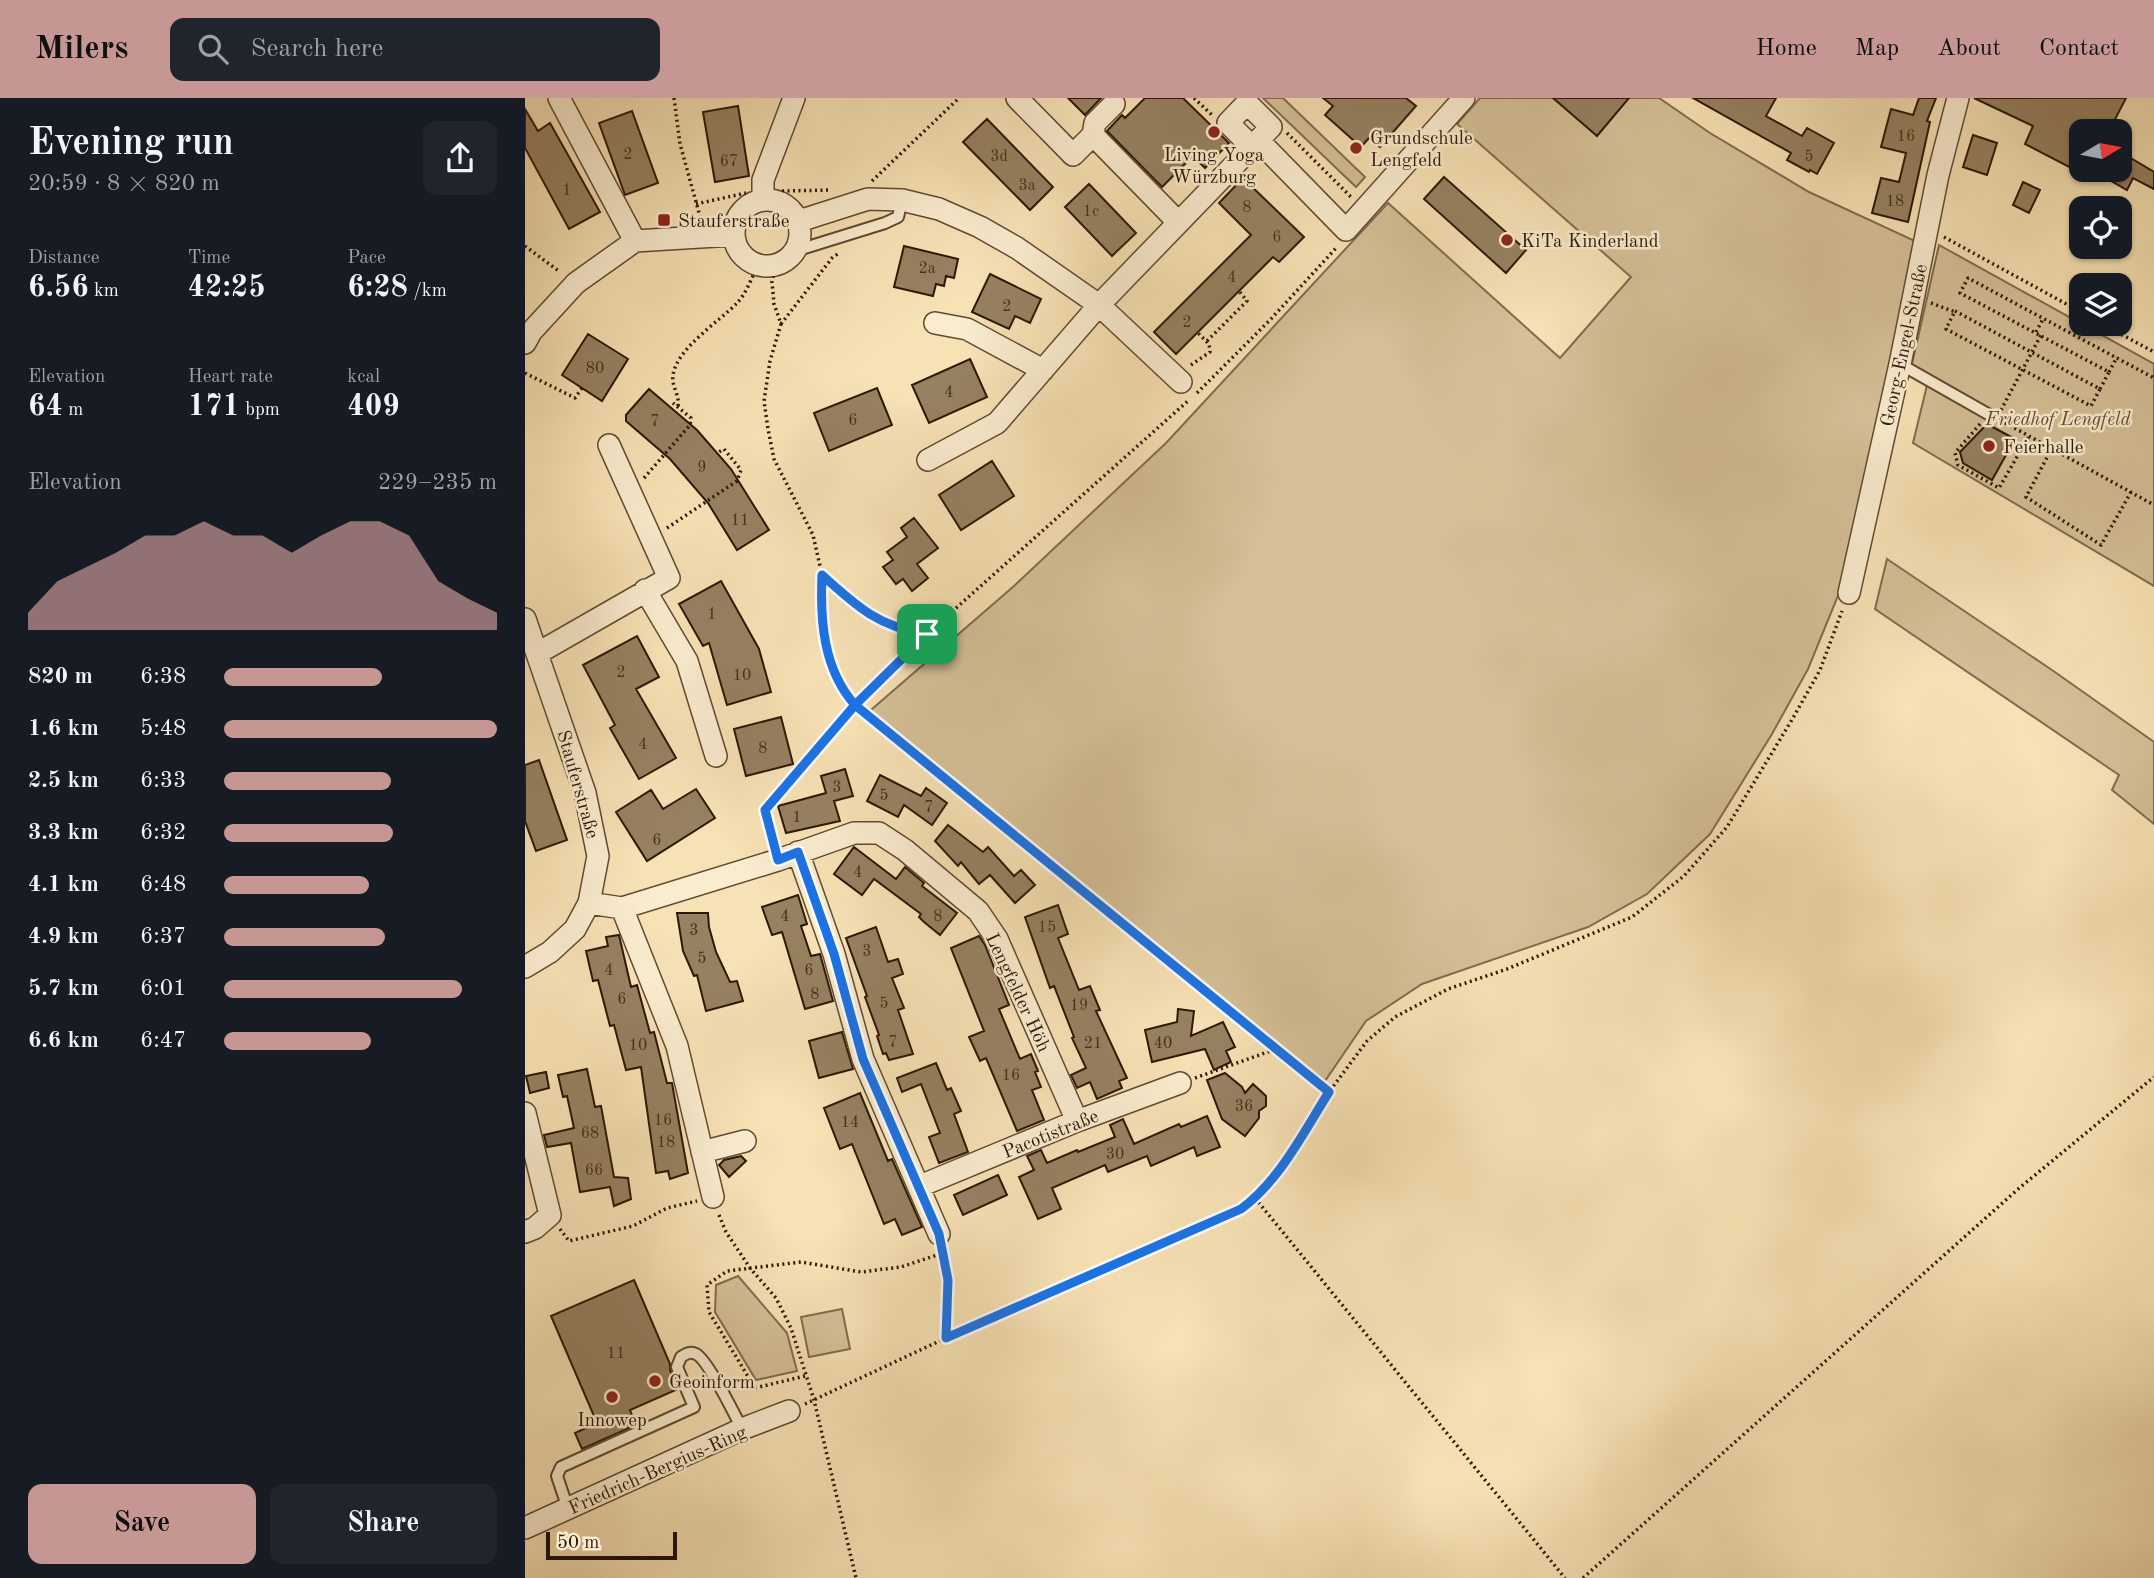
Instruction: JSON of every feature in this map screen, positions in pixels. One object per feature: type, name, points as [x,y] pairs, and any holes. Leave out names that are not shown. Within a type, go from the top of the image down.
[{"type":"street","points":[[559,98],[635,241]]},
{"type":"street","points":[[763,199],[763,180],[794,98]]},
{"type":"street","points":[[1017,98],[1073,155],[1093,135],[1095,123],[1114,104]]},
{"type":"street","points":[[1228,123],[1260,138],[1346,230],[1464,98]]},
{"type":"street","name":"Georg-Engel-Straße","points":[[1849,593],[1927,228],[1958,98]]},
{"type":"street","points":[[1093,135],[1178,222]]},
{"type":"street","points":[[928,460],[997,423],[1099,305],[1178,222],[1226,184],[1260,138]]},
{"type":"street","points":[[763,199],[779,202],[793,210],[799,221],[800,239],[795,251],[786,261],[767,265],[748,260],[738,250],[733,235],[735,223],[741,211],[753,202],[763,199]]},
{"type":"street","points":[[799,221],[868,199],[902,200],[939,209],[980,227],[1017,248],[1099,305],[1178,379]]},
{"type":"street","points":[[527,334],[576,283],[635,241],[733,235]]},
{"type":"street","points":[[936,324],[967,329],[1043,370]]},
{"type":"street","points":[[538,653],[669,578],[609,445]]},
{"type":"street","points":[[645,590],[687,661],[716,756]]},
{"type":"street","name":"Stauferstraße","points":[[525,619],[585,793],[598,856],[589,903],[575,929],[550,952],[525,967]]},
{"type":"street","name":"Lengfelder Höh","points":[[589,903],[622,908],[854,833],[879,833],[905,850],[978,911],[997,939],[1077,1121]]},
{"type":"street","points":[[788,856],[834,954],[863,1059],[920,1186],[940,1244]]},
{"type":"street","points":[[622,908],[677,1046],[713,1197]]},
{"type":"street","name":"Pacotistraße","points":[[920,1186],[1077,1121],[1180,1083]]},
{"type":"street","points":[[525,1113],[550,1215],[535,1228],[525,1232]]},
{"type":"street","points":[[702,1152],[745,1141]]},
{"type":"street","name":"Friedrich-Bergius-Ring","points":[[525,1528],[742,1429],[789,1411]]},
{"type":"lane","points":[[795,251],[898,217],[902,200]]},
{"type":"lane","points":[[1900,364],[1988,414]]},
{"type":"lane","points":[[568,1509],[557,1476],[561,1467],[694,1407],[677,1367],[681,1357],[689,1353],[698,1354],[707,1366],[742,1429]]},
{"type":"path","points":[[674,98],[680,144],[706,236]]},
{"type":"path","points":[[870,188],[873,180],[959,98]]},
{"type":"path","points":[[1194,98],[1216,120],[1228,123]]},
{"type":"path","points":[[1260,138],[1276,122],[1365,211]]},
{"type":"path","points":[[1927,228],[2069,305]]},
{"type":"path","points":[[788,856],[765,810],[855,705],[927,634],[1195,395],[1271,320],[1344,240],[1346,230]]},
{"type":"path","points":[[853,234],[854,244],[832,258],[781,324],[770,361],[764,401],[774,459],[813,535],[822,575],[820,617],[832,667],[846,695],[1329,1092]]},
{"type":"path","points":[[525,246],[576,283]]},
{"type":"path","points":[[767,265],[772,282],[773,304],[781,324]]},
{"type":"path","points":[[678,406],[680,398],[675,391],[673,375],[680,360],[699,336],[739,302],[767,265]]},
{"type":"path","points":[[2109,372],[1960,293],[1968,278],[2154,378]]},
{"type":"path","points":[[1207,341],[1247,301],[1239,290]]},
{"type":"path","points":[[1935,305],[1955,312],[2100,389]]},
{"type":"path","points":[[1955,312],[1946,329],[2091,406],[2117,357]]},
{"type":"path","points":[[2036,332],[2044,318]]},
{"type":"path","points":[[1178,379],[1210,352],[1207,341],[1197,332]]},
{"type":"path","points":[[2041,335],[1997,419],[2154,505]]},
{"type":"path","points":[[2124,336],[2154,352]]},
{"type":"path","points":[[525,373],[576,398],[582,388]]},
{"type":"path","points":[[631,493],[690,425],[691,418],[673,403]]},
{"type":"path","points":[[1988,414],[1955,453],[1958,466],[1999,488],[2029,436]]},
{"type":"path","points":[[2052,448],[2026,497],[2101,545],[2131,492]]},
{"type":"path","points":[[651,538],[737,481],[741,470],[723,449],[717,453]]},
{"type":"path","points":[[822,575],[856,607],[887,625],[927,634]]},
{"type":"path","points":[[789,1411],[946,1338],[1241,1209],[1272,1180],[1329,1092],[1367,1041],[1395,1017],[1448,989],[1507,969],[1632,918],[1684,876],[1727,827],[1820,670],[1849,593]]},
{"type":"path","points":[[1180,1083],[1276,1049]]},
{"type":"path","points":[[1583,1578],[2017,1191],[2154,1077]]},
{"type":"path","points":[[550,1215],[569,1241],[633,1226],[667,1208],[713,1197],[726,1233],[750,1268],[776,1298],[791,1328],[814,1400],[856,1578]]},
{"type":"path","points":[[1255,1198],[1565,1578]]},
{"type":"path","points":[[805,1376],[755,1388],[709,1312],[707,1285],[727,1271],[801,1262],[861,1272],[901,1266],[940,1244],[948,1280],[946,1338]]},
{"type":"green space","points":[[1263,98],[1283,98],[1365,177],[1356,187]]},
{"type":"green space","points":[[1480,98],[1659,98],[1710,133],[1809,192],[1915,241],[1910,273],[1842,586],[1808,669],[1772,734],[1710,834],[1647,894],[1588,927],[1422,984],[1366,1021],[1325,1081],[864,716],[1014,586],[1166,443],[1388,203],[1560,358],[1631,277],[1457,124]]},
{"type":"green space","name":"Friedhof Lengfeld","points":[[1939,245],[2069,317],[2069,336],[2103,336],[2154,364],[2154,586],[1913,443],[1929,377],[1912,364]]},
{"type":"green space","points":[[1887,559],[2154,742],[2154,824],[2112,790],[2119,775],[1875,609]]},
{"type":"green space","points":[[738,1276],[787,1333],[797,1371],[756,1380],[715,1312],[716,1285]]},
{"type":"green space","points":[[842,1309],[850,1349],[809,1357],[801,1317]]},
{"type":"building","points":[[1068,98],[1101,98],[1085,115]]},
{"type":"building","points":[[1145,98],[1183,98],[1229,143],[1205,168],[1193,156],[1162,187],[1107,131],[1122,115],[1125,118]]},
{"type":"building","points":[[1323,98],[1406,98],[1416,106],[1380,147],[1369,138],[1361,147],[1325,115],[1333,106]]},
{"type":"building","points":[[1553,98],[1629,98],[1597,136]]},
{"type":"building","points":[[1693,98],[1776,98],[1766,116],[1802,136],[1807,128],[1834,143],[1817,174],[1810,170],[1809,172],[1787,160],[1791,153]]},
{"type":"building","points":[[1919,98],[1936,98],[1927,121],[1930,122],[1908,222],[1872,213],[1881,178],[1899,182],[1906,153],[1881,147],[1891,109],[1913,115]]},
{"type":"building","points":[[1974,98],[2126,98],[2115,119],[2069,119],[2069,167],[2025,144],[2033,126]]},
{"type":"building","points":[[738,106],[749,176],[715,182],[703,112]]},
{"type":"building","points":[[525,109],[538,131],[550,123],[600,212],[569,229],[525,148]]},
{"type":"building","points":[[632,111],[658,183],[625,195],[599,123]]},
{"type":"building","points":[[987,119],[1053,187],[1030,210],[963,142]]},
{"type":"building","points":[[1973,135],[1997,143],[1987,175],[1963,167]]},
{"type":"building","points":[[2132,159],[2154,172],[2154,189],[2133,178],[2132,180]]},
{"type":"building","points":[[1444,177],[1526,250],[1506,273],[1424,199]]},
{"type":"building","points":[[1243,178],[1304,237],[1279,262],[1273,257],[1176,354],[1154,332],[1251,235],[1219,203]]},
{"type":"building","points":[[2023,182],[2040,190],[2029,213],[2013,205]]},
{"type":"building","points":[[2113,182],[2131,182],[2127,190]]},
{"type":"building","points":[[1089,184],[1136,233],[1112,256],[1065,207]]},
{"type":"building","points":[[904,246],[958,259],[954,278],[946,276],[944,286],[936,284],[933,296],[894,287]]},
{"type":"building","points":[[990,274],[1041,299],[1030,323],[1015,316],[1009,329],[972,312]]},
{"type":"building","points":[[588,334],[628,359],[602,401],[562,375]]},
{"type":"building","points":[[970,359],[987,397],[929,423],[912,385]]},
{"type":"building","points":[[877,388],[892,425],[829,451],[814,413]]},
{"type":"building","points":[[649,389],[697,430],[731,469],[769,530],[737,550],[708,503],[670,459],[626,421],[626,415]]},
{"type":"building","name":"Feierhalle","points":[[1987,424],[2015,439],[1992,480],[1963,463],[1960,452]]},
{"type":"building","points":[[992,461],[1014,496],[961,530],[939,495]]},
{"type":"building","points":[[914,518],[938,548],[917,564],[928,578],[912,591],[903,579],[896,584],[883,567],[893,560],[887,552],[907,537],[901,528]]},
{"type":"building","points":[[721,581],[759,649],[771,692],[727,705],[709,643],[703,646],[679,604]]},
{"type":"building","points":[[637,636],[659,677],[636,689],[676,758],[639,779],[610,728],[615,725],[583,665]]},
{"type":"building","points":[[781,717],[793,764],[746,776],[734,729]]},
{"type":"building","points":[[539,760],[567,840],[536,851],[525,821],[525,765]]},
{"type":"building","points":[[845,769],[853,796],[834,801],[840,821],[786,833],[778,806],[826,793],[821,776]]},
{"type":"building","points":[[880,775],[921,796],[926,788],[947,803],[932,825],[904,805],[898,817],[867,801]]},
{"type":"building","points":[[696,789],[715,818],[647,861],[616,812],[651,790],[663,809]]},
{"type":"building","points":[[948,825],[983,852],[988,847],[1014,876],[1021,870],[1035,885],[1015,903],[990,875],[979,884],[961,862],[958,866],[935,841]]},
{"type":"building","points":[[854,847],[896,879],[905,867],[924,883],[922,886],[957,913],[940,935],[919,917],[921,914],[874,879],[862,895],[834,874]]},
{"type":"building","points":[[798,895],[807,924],[801,926],[811,956],[820,954],[833,1001],[805,1009],[782,932],[772,935],[762,907]]},
{"type":"building","points":[[1058,905],[1068,934],[1058,938],[1079,990],[1090,986],[1100,1010],[1096,1011],[1127,1078],[1119,1081],[1122,1088],[1097,1099],[1090,1082],[1077,1088],[1071,1075],[1086,1068],[1072,1038],[1074,1037],[1054,986],[1050,988],[1025,917]]},
{"type":"building","points":[[677,913],[708,913],[716,952],[730,982],[737,981],[743,1001],[706,1011],[697,975],[694,976],[683,951]]},
{"type":"building","points":[[876,927],[888,962],[898,959],[903,974],[892,978],[904,1008],[898,1010],[913,1054],[889,1060],[886,1053],[883,1054],[865,997],[867,996],[846,938]]},
{"type":"building","points":[[619,935],[631,987],[637,985],[650,1033],[654,1032],[667,1083],[672,1083],[688,1173],[670,1179],[668,1171],[656,1173],[641,1067],[626,1070],[614,1025],[610,1026],[598,980],[593,981],[586,951],[608,946],[606,937]]},
{"type":"building","points":[[979,936],[1009,1005],[999,1009],[1020,1059],[1031,1054],[1038,1071],[1035,1072],[1041,1087],[1032,1090],[1044,1120],[1017,1131],[986,1058],[980,1061],[969,1037],[984,1031],[951,948]]},
{"type":"building","points":[[1178,1009],[1194,1011],[1191,1036],[1223,1022],[1235,1047],[1226,1051],[1231,1062],[1214,1070],[1205,1049],[1152,1062],[1145,1030],[1177,1022]]},
{"type":"building","points":[[842,1032],[853,1069],[819,1078],[809,1041]]},
{"type":"building","points":[[936,1063],[947,1090],[951,1088],[961,1111],[954,1114],[968,1152],[939,1163],[929,1137],[940,1133],[921,1084],[902,1092],[897,1078]]},
{"type":"building","points":[[587,1069],[595,1107],[601,1106],[614,1177],[628,1178],[631,1199],[614,1206],[610,1187],[580,1192],[571,1143],[547,1147],[544,1135],[574,1128],[567,1096],[563,1097],[558,1075]]},
{"type":"building","points":[[546,1072],[549,1088],[530,1093],[526,1076]]},
{"type":"building","points":[[1225,1073],[1242,1087],[1245,1093],[1253,1084],[1266,1096],[1266,1106],[1259,1111],[1259,1118],[1245,1136],[1222,1119],[1207,1080]]},
{"type":"building","points":[[860,1093],[888,1161],[892,1159],[922,1227],[902,1235],[895,1219],[884,1224],[852,1144],[840,1149],[824,1108]]},
{"type":"building","points":[[1207,1116],[1220,1147],[1197,1156],[1194,1147],[1151,1166],[1147,1156],[1108,1172],[1105,1165],[1052,1188],[1061,1209],[1038,1219],[1019,1177],[1034,1170],[1027,1156],[1041,1150],[1047,1163],[1077,1150],[1078,1152],[1115,1137],[1110,1125],[1123,1119],[1134,1144],[1179,1124],[1181,1127]]},
{"type":"building","points":[[741,1156],[746,1161],[729,1177],[719,1165],[724,1160]]},
{"type":"building","points":[[998,1175],[1007,1195],[963,1215],[954,1195]]},
{"type":"building","points":[[634,1280],[678,1389],[630,1410],[636,1425],[582,1449],[575,1433],[597,1423],[551,1316]]},
{"type":"place","name":"Living Yoga Würzburg","points":[[1214,132]]},
{"type":"place","name":"Grundschule Lengfeld","points":[[1356,148]]},
{"type":"place","name":"Stauferstraße","points":[[664,220]]},
{"type":"place","name":"KiTa Kinderland","points":[[1507,240]]},
{"type":"place","name":"Feierhalle","points":[[1989,446]]},
{"type":"place","name":"Geoinform","points":[[655,1381]]},
{"type":"place","name":"Innowep","points":[[612,1397]]},
{"type":"route","points":[[927,634],[855,705],[765,810],[778,860],[798,852],[834,954],[863,1059],[939,1234],[948,1280],[946,1338],[1241,1209],[1272,1180],[1329,1092],[855,705],[846,695],[832,667],[820,617],[822,575],[856,607],[887,625],[927,634]]}]
